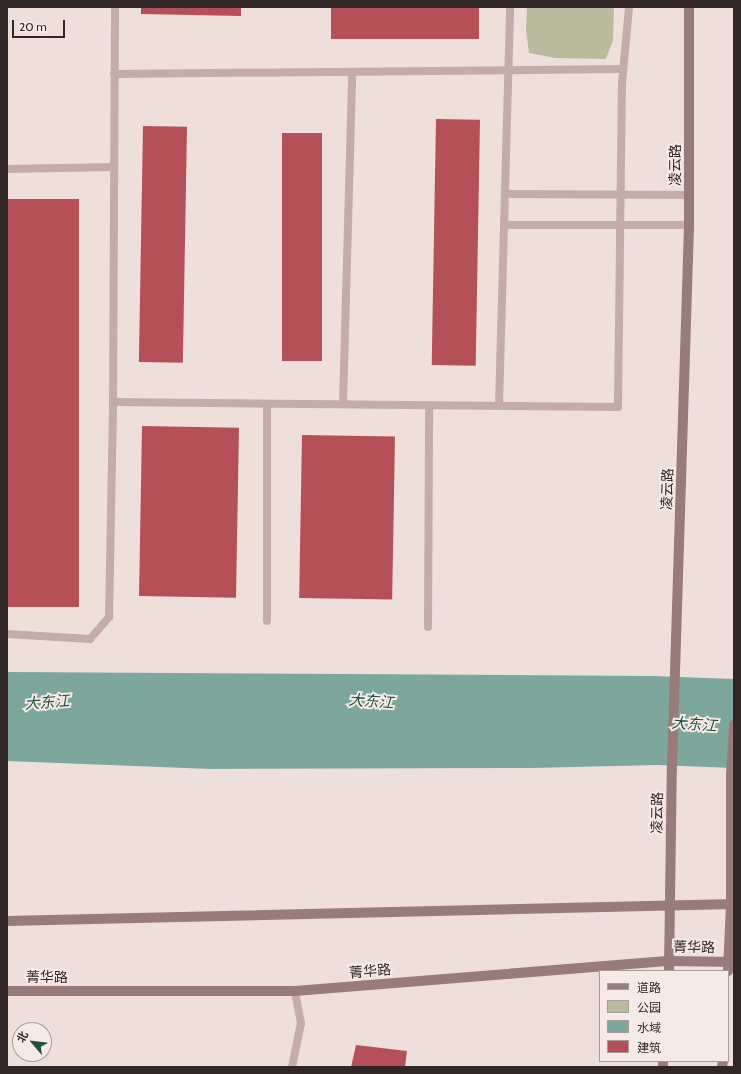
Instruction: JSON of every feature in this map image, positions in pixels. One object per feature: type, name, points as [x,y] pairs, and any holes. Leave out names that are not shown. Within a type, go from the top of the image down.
[{"type":"street","name":"凌云路","points":[[669,966],[668,905],[689,225],[689,7]]},
{"type":"street","points":[[730,965],[732,904],[731,775],[734,725]]},
{"type":"street","points":[[7,921],[732,904]]},
{"type":"street","name":"菁华路","points":[[609,970],[669,966],[730,965]]},
{"type":"street","name":"菁华路","points":[[7,991],[295,991],[599,971]]},
{"type":"lane","points":[[7,634],[90,639],[109,617],[113,402],[115,7]]},
{"type":"lane","points":[[499,406],[510,7]]},
{"type":"lane","points":[[113,402],[618,407],[623,70],[629,7]]},
{"type":"lane","points":[[114,74],[623,70]]},
{"type":"lane","points":[[343,404],[352,72]]},
{"type":"lane","points":[[7,169],[114,168]]},
{"type":"lane","points":[[505,194],[689,195]]},
{"type":"lane","points":[[504,225],[689,225]]},
{"type":"lane","points":[[267,404],[267,621]]},
{"type":"lane","points":[[428,627],[429,405]]},
{"type":"lane","points":[[292,1067],[301,1023],[295,991]]},
{"type":"green space","points":[[527,7],[614,7],[613,40],[606,59],[555,58],[529,53],[526,30]]},
{"type":"water","name":"大东江","points":[[7,672],[652,676],[734,679],[734,768],[656,765],[531,768],[211,769],[7,761]]},
{"type":"building","points":[[141,7],[241,7],[241,16],[141,14]]},
{"type":"building","points":[[331,7],[479,7],[479,39],[331,39]]},
{"type":"building","points":[[436,119],[480,120],[476,366],[432,365]]},
{"type":"building","points":[[143,126],[187,127],[183,363],[139,362]]},
{"type":"building","points":[[282,133],[322,133],[322,361],[282,361]]},
{"type":"building","points":[[7,199],[79,199],[79,607],[7,607]]},
{"type":"building","points":[[142,426],[239,428],[236,598],[139,596]]},
{"type":"building","points":[[302,435],[395,437],[392,600],[299,598]]},
{"type":"building","points":[[356,1045],[407,1051],[405,1067],[351,1067]]}]
